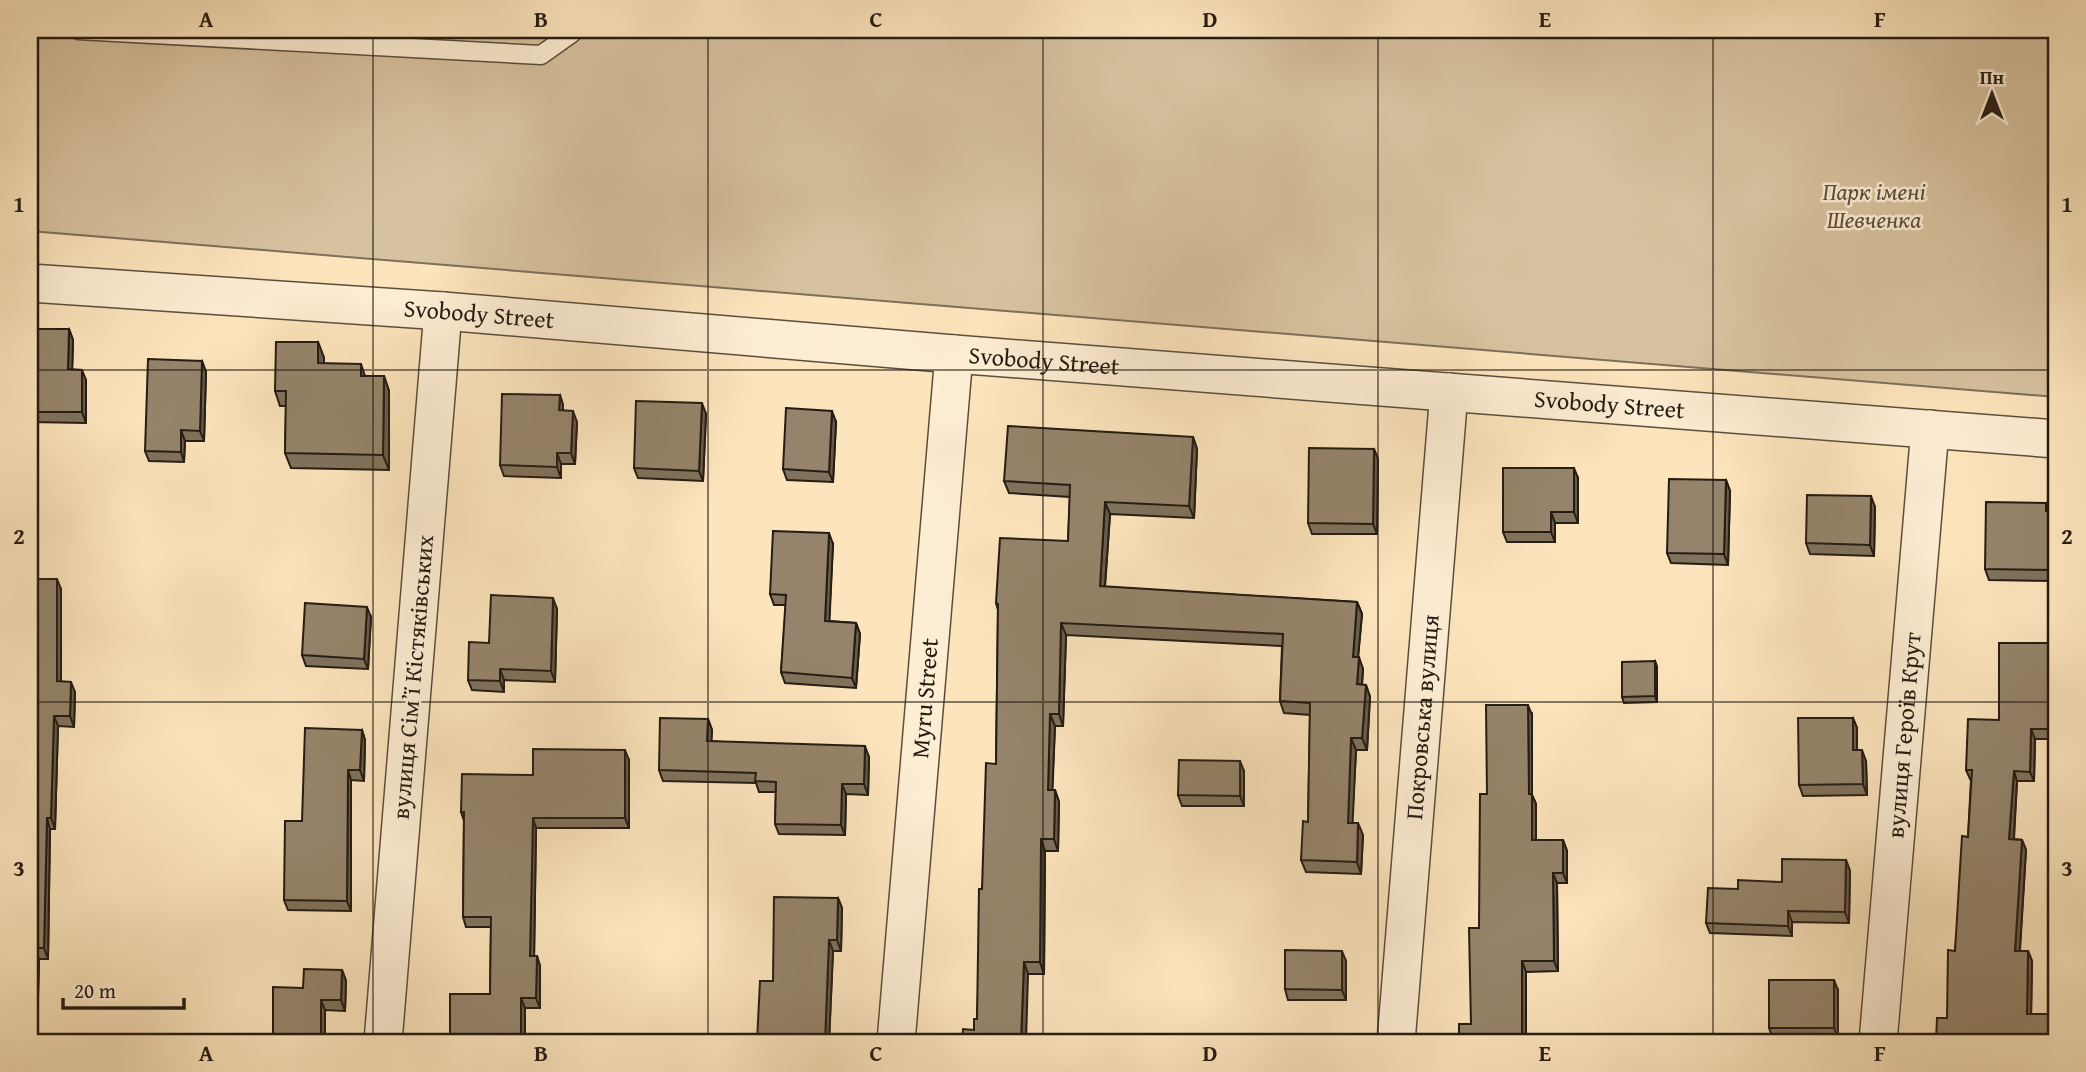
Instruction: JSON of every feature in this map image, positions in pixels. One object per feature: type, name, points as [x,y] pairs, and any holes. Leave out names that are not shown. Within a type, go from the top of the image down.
[{"type":"street","name":"Svobody Street","points":[[30,283],[443,311],[954,354],[2056,439]]},
{"type":"street","name":"вулиця Сімʼї Кістяківських","points":[[383,1042],[443,311]]},
{"type":"street","name":"Myru Street","points":[[896,1042],[954,354]]},
{"type":"street","name":"Покровська вулиця","points":[[1396,1042],[1449,392]]},
{"type":"street","name":"вулиця Героїв Крут","points":[[1878,1042],[1930,429]]},
{"type":"lane","points":[[78,30],[262,35],[541,55],[573,30]]},
{"type":"green space","name":"Парк імені Шевченка","points":[[30,30],[2056,30],[2056,397],[30,231]]},
{"type":"building","points":[[37,329],[69,329],[68,369],[82,370],[82,412],[30,412],[30,369],[37,369]]},
{"type":"building","points":[[276,342],[318,342],[318,363],[361,364],[361,376],[384,376],[383,455],[285,453],[286,391],[275,391]]},
{"type":"building","points":[[148,359],[202,361],[200,431],[181,430],[181,452],[145,451]]},
{"type":"building","points":[[502,394],[560,395],[559,410],[573,411],[571,453],[557,453],[557,467],[500,465]]},
{"type":"building","points":[[636,401],[702,403],[699,471],[634,468]]},
{"type":"building","points":[[786,408],[832,411],[829,472],[783,469]]},
{"type":"building","points":[[1008,426],[1193,437],[1189,506],[1105,502],[1100,586],[1357,602],[1353,657],[1359,657],[1357,684],[1366,685],[1362,738],[1351,738],[1348,823],[1358,823],[1357,862],[1301,860],[1303,821],[1308,822],[1310,703],[1280,701],[1283,634],[1061,623],[1059,714],[1050,714],[1048,790],[1055,790],[1054,839],[1041,839],[1040,962],[1024,962],[1021,1042],[962,1042],[963,1029],[974,1030],[974,1019],[977,1019],[979,889],[982,889],[986,763],[996,764],[996,603],[1000,538],[1068,541],[1070,485],[1004,481]]},
{"type":"building","points":[[1309,448],[1374,449],[1373,524],[1308,523]]},
{"type":"building","points":[[1503,468],[1574,468],[1574,512],[1551,512],[1551,532],[1503,532]]},
{"type":"building","points":[[1669,479],[1726,480],[1724,554],[1667,553]]},
{"type":"building","points":[[1807,495],[1871,496],[1870,545],[1806,543]]},
{"type":"building","points":[[1986,502],[2046,503],[2046,511],[2056,511],[2056,570],[1985,569]]},
{"type":"building","points":[[773,531],[829,533],[825,621],[856,623],[852,678],[781,672],[786,595],[770,594]]},
{"type":"building","points":[[30,579],[57,579],[57,681],[71,682],[70,716],[54,716],[51,818],[47,818],[44,948],[35,948],[35,986],[30,986]]},
{"type":"building","points":[[491,595],[553,598],[551,671],[500,669],[500,681],[468,680],[469,642],[489,643]]},
{"type":"building","points":[[305,603],[367,607],[364,659],[302,655]]},
{"type":"building","points":[[1999,643],[2056,643],[2055,729],[2031,729],[2030,772],[2014,771],[2009,839],[2022,840],[2015,951],[2028,951],[2027,1014],[2056,1014],[2056,1042],[1936,1042],[1937,1018],[1947,1018],[1948,950],[1955,951],[1962,836],[1968,837],[1972,770],[1966,770],[1968,719],[1999,720]]},
{"type":"building","points":[[1655,661],[1655,696],[1622,697],[1622,662]]},
{"type":"building","points":[[1486,705],[1528,705],[1532,840],[1563,840],[1563,873],[1553,873],[1554,961],[1522,961],[1522,1042],[1459,1042],[1459,1024],[1471,1024],[1469,928],[1479,928],[1480,794],[1487,794]]},
{"type":"building","points":[[660,718],[708,719],[707,741],[865,746],[864,784],[842,784],[841,825],[775,824],[776,782],[755,781],[756,773],[659,770]]},
{"type":"building","points":[[1798,718],[1853,718],[1853,750],[1862,750],[1863,784],[1799,785]]},
{"type":"building","points":[[305,728],[362,730],[360,770],[348,770],[347,901],[284,900],[285,821],[302,821]]},
{"type":"building","points":[[533,749],[625,750],[625,818],[533,818],[530,956],[537,956],[536,998],[521,998],[521,1042],[450,1041],[450,994],[490,994],[491,917],[463,917],[462,774],[533,775]]},
{"type":"building","points":[[1179,760],[1240,761],[1240,796],[1178,795]]},
{"type":"building","points":[[1782,859],[1846,860],[1845,912],[1788,911],[1788,926],[1706,923],[1708,888],[1738,889],[1738,880],[1782,882]]},
{"type":"building","points":[[774,897],[838,898],[837,940],[829,940],[825,1042],[757,1042],[760,981],[773,981]]},
{"type":"building","points":[[1285,950],[1342,951],[1342,990],[1285,989]]},
{"type":"building","points":[[304,969],[342,970],[341,1000],[321,1000],[321,1042],[273,1042],[273,987],[303,988]]},
{"type":"building","points":[[1769,980],[1834,980],[1834,1028],[1769,1028]]}]
